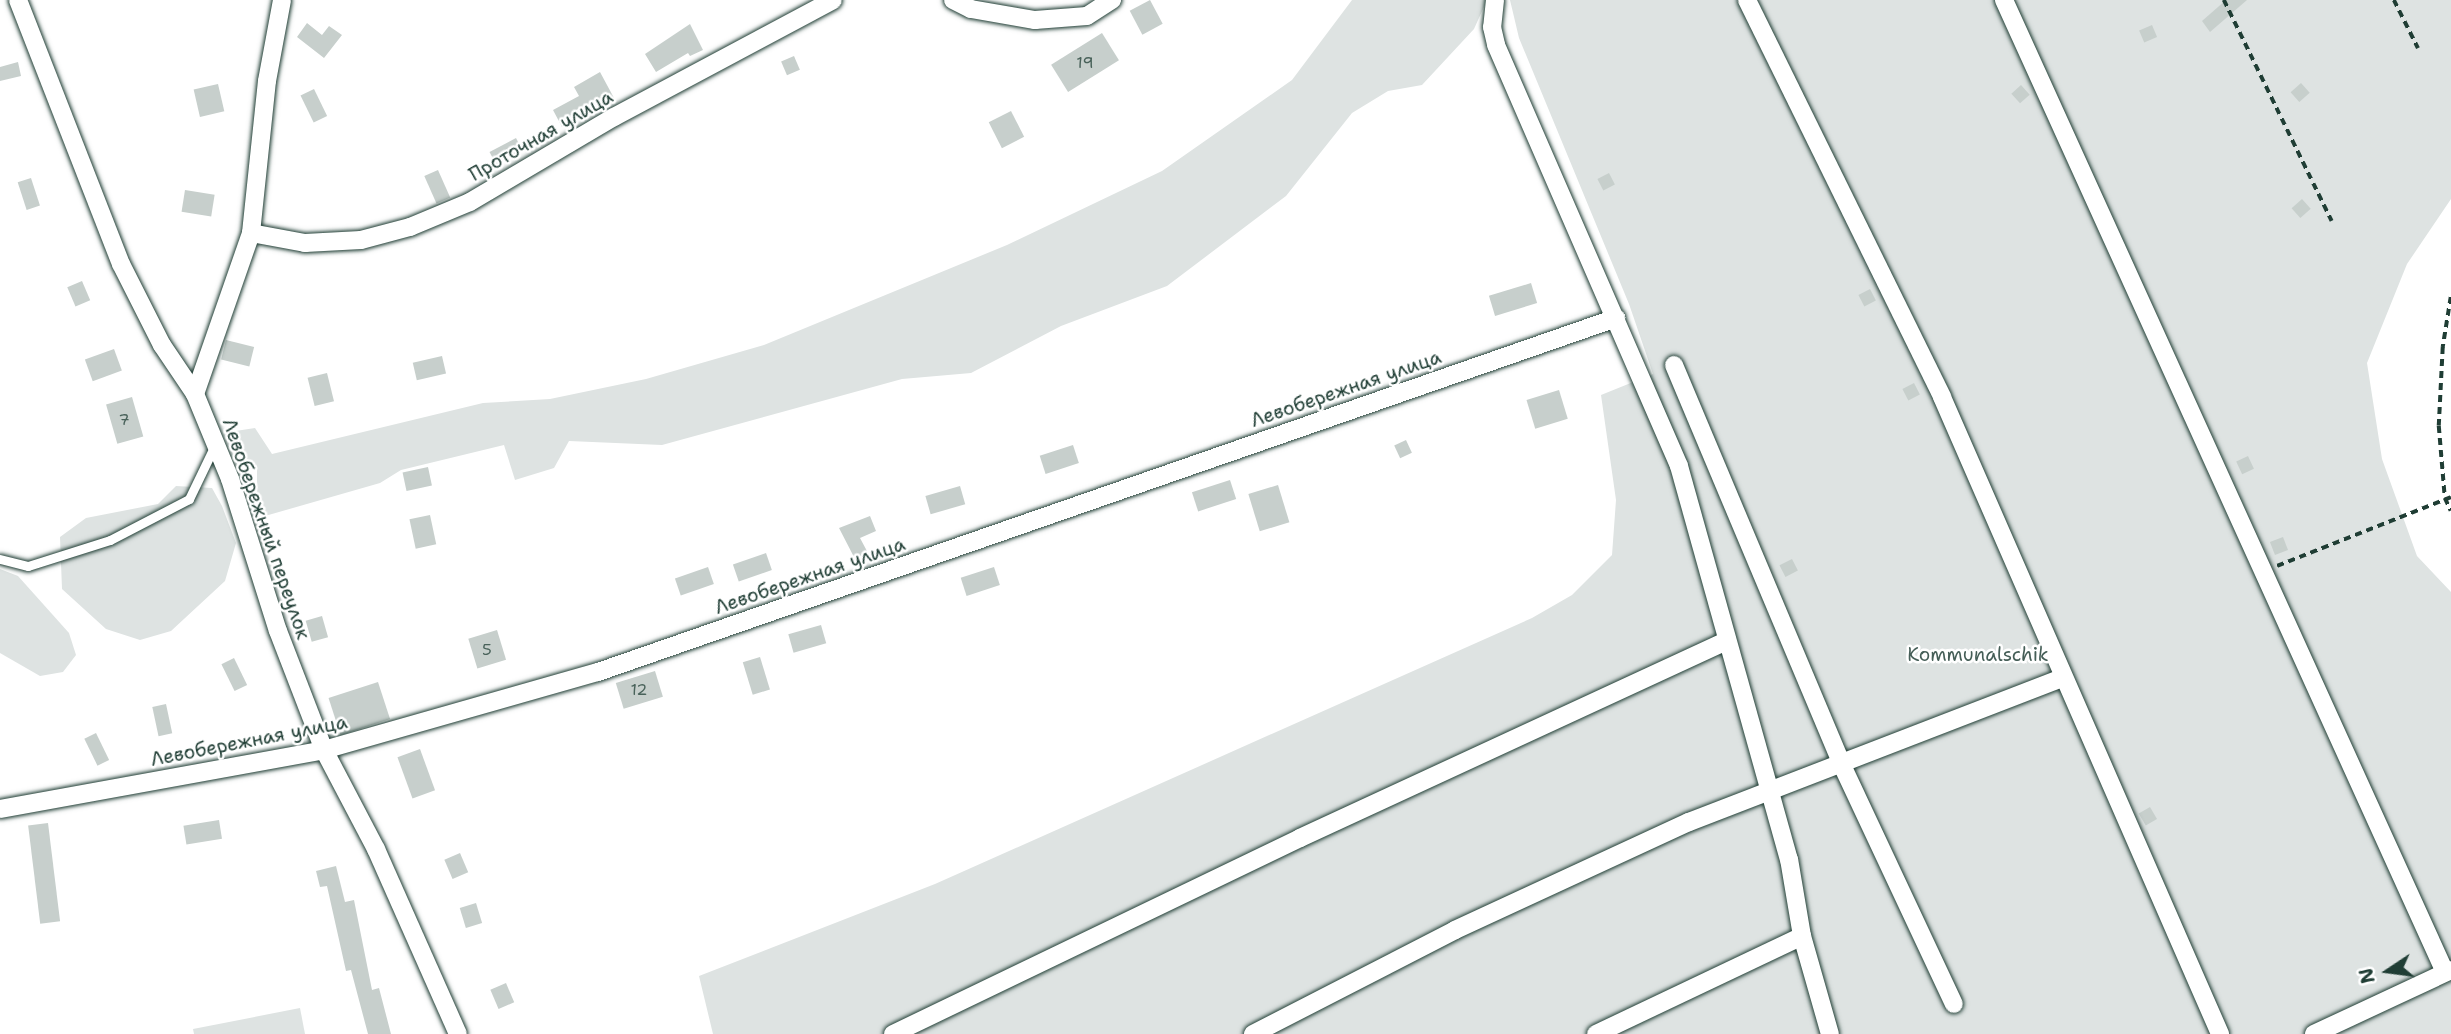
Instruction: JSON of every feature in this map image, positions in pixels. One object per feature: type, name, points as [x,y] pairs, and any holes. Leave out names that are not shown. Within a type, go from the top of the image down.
[{"type":"street","name":"Левобережный переулок","points":[[18,0],[121,264],[162,345],[195,394],[216,444],[278,631],[324,750],[376,849],[458,1034]]},
{"type":"street","points":[[195,394],[251,233],[267,81],[282,0]]},
{"type":"street","name":"Проточная улица","points":[[251,233],[306,243],[361,240],[410,227],[470,202],[614,117],[833,0]]},
{"type":"street","points":[[953,0],[971,9],[1035,20],[1087,16],[1112,0]]},
{"type":"street","points":[[1496,0],[1492,27],[1496,45],[1616,317],[1678,466],[1788,859],[1802,936],[1830,1034]]},
{"type":"street","points":[[1747,0],[1942,397],[2220,1034]]},
{"type":"street","points":[[2004,0],[2262,572],[2448,971],[2314,1034]]},
{"type":"street","name":"Левобережная улица","points":[[0,809],[324,750],[597,672],[1616,317]]},
{"type":"street","points":[[1674,365],[1842,763],[1954,1004]]},
{"type":"street","points":[[892,1034],[1300,838],[1726,641]]},
{"type":"street","points":[[1253,1034],[1455,930],[1689,822],[2063,678]]},
{"type":"street","points":[[1596,1034],[1802,936]]},
{"type":"lane","points":[[0,559],[28,566],[110,540],[189,499],[216,444]]},
{"type":"path","points":[[2224,0],[2332,221]]},
{"type":"path","points":[[2394,0],[2418,48]]},
{"type":"path","points":[[2451,297],[2443,347],[2439,426],[2445,498],[2451,511]]},
{"type":"path","points":[[2262,572],[2451,497]]},
{"type":"green space","points":[[1352,0],[1487,0],[1474,29],[1422,85],[1388,91],[1352,113],[1286,196],[1167,286],[1061,326],[971,373],[902,379],[662,445],[569,441],[554,468],[515,480],[504,445],[401,470],[380,483],[265,516],[257,502],[257,466],[238,453],[229,432],[255,428],[272,454],[483,403],[550,399],[646,379],[764,345],[1007,245],[1162,171],[1292,80]]},
{"type":"green space","name":"Kommunalschik","points":[[1510,0],[2451,0],[2451,199],[2407,264],[2367,363],[2382,459],[2417,556],[2451,592],[2451,1034],[713,1034],[699,976],[935,884],[1532,618],[1572,595],[1612,555],[1616,500],[1601,395],[1653,374],[1629,304],[1519,38]]},
{"type":"green space","points":[[176,486],[212,488],[222,506],[236,543],[225,581],[171,631],[140,640],[106,629],[62,589],[60,537],[86,518],[158,504]]},
{"type":"green space","points":[[0,569],[18,576],[69,633],[76,655],[63,672],[40,676],[0,653]]},
{"type":"green space","points":[[300,1008],[305,1034],[194,1034],[193,1029]]},
{"type":"building","points":[[1150,0],[1163,24],[1142,35],[1130,11]]},
{"type":"building","points":[[2226,0],[2247,0],[2210,32],[2202,21]]},
{"type":"building","points":[[307,23],[322,35],[329,26],[342,35],[324,58],[297,37]]},
{"type":"building","points":[[690,24],[703,50],[690,56],[688,53],[656,72],[645,54]]},
{"type":"building","points":[[2152,25],[2157,37],[2144,42],[2139,30]]},
{"type":"building","points":[[1102,33],[1119,60],[1068,92],[1051,65]]},
{"type":"building","points":[[794,56],[800,70],[787,75],[781,61]]},
{"type":"building","points":[[18,62],[21,76],[0,81],[0,67]]},
{"type":"building","points":[[600,72],[614,98],[562,127],[553,110],[579,96],[574,87]]},
{"type":"building","points":[[2301,83],[2310,93],[2299,102],[2291,92]]},
{"type":"building","points":[[218,84],[224,111],[200,117],[194,90]]},
{"type":"building","points":[[2021,85],[2030,95],[2020,103],[2011,94]]},
{"type":"building","points":[[314,89],[327,116],[314,123],[301,96]]},
{"type":"building","points":[[1011,111],[1024,137],[1002,148],[989,122]]},
{"type":"building","points":[[516,138],[523,151],[497,165],[490,152]]},
{"type":"building","points":[[438,170],[450,197],[436,204],[424,176]]},
{"type":"building","points":[[1609,173],[1615,185],[1603,190],[1597,179]]},
{"type":"building","points":[[31,178],[40,206],[27,210],[18,182]]},
{"type":"building","points":[[185,190],[215,195],[211,216],[182,212]]},
{"type":"building","points":[[2302,199],[2311,209],[2300,218],[2292,208]]},
{"type":"building","points":[[82,281],[90,300],[75,307],[67,287]]},
{"type":"building","points":[[1531,283],[1537,303],[1495,316],[1489,296]]},
{"type":"building","points":[[1870,289],[1876,301],[1864,306],[1858,295]]},
{"type":"building","points":[[226,340],[254,347],[249,366],[221,359]]},
{"type":"building","points":[[114,349],[122,371],[93,381],[85,360]]},
{"type":"building","points":[[442,356],[446,374],[417,380],[413,363]]},
{"type":"building","points":[[327,373],[334,401],[315,406],[308,378]]},
{"type":"building","points":[[1914,383],[1920,395],[1908,400],[1902,389]]},
{"type":"building","points":[[1559,390],[1568,419],[1535,429],[1526,400]]},
{"type":"building","points":[[132,397],[143,436],[117,444],[106,404]]},
{"type":"building","points":[[1406,440],[1412,453],[1400,458],[1394,445]]},
{"type":"building","points":[[1073,445],[1079,463],[1046,474],[1040,456]]},
{"type":"building","points":[[2248,456],[2254,469],[2242,474],[2236,461]]},
{"type":"building","points":[[428,467],[432,486],[407,491],[403,472]]},
{"type":"building","points":[[1230,480],[1236,499],[1198,511],[1192,492]]},
{"type":"building","points":[[1278,485],[1289,522],[1260,531],[1248,494]]},
{"type":"building","points":[[960,486],[965,504],[931,514],[925,496]]},
{"type":"building","points":[[430,515],[436,544],[416,549],[409,519]]},
{"type":"building","points":[[870,516],[876,531],[860,538],[868,553],[855,559],[839,528]]},
{"type":"building","points":[[2283,537],[2288,550],[2275,555],[2270,542]]},
{"type":"building","points":[[766,553],[772,570],[739,581],[733,564]]},
{"type":"building","points":[[1792,559],[1798,571],[1785,577],[1780,565]]},
{"type":"building","points":[[708,567],[714,584],[681,595],[675,578]]},
{"type":"building","points":[[994,567],[1000,585],[967,596],[961,578]]},
{"type":"building","points":[[322,616],[328,637],[312,642],[306,621]]},
{"type":"building","points":[[821,625],[826,643],[794,653],[788,634]]},
{"type":"building","points":[[497,630],[506,660],[477,668],[468,639]]},
{"type":"building","points":[[760,657],[770,690],[753,695],[743,662]]},
{"type":"building","points":[[234,658],[247,685],[235,691],[221,664]]},
{"type":"building","points":[[655,671],[663,697],[624,709],[616,683]]},
{"type":"building","points":[[378,682],[390,719],[341,735],[329,698]]},
{"type":"building","points":[[166,704],[172,733],[159,736],[152,707]]},
{"type":"building","points":[[96,733],[109,760],[97,766],[84,739]]},
{"type":"building","points":[[420,749],[435,790],[412,799],[397,757]]},
{"type":"building","points":[[2150,807],[2157,819],[2146,826],[2139,814]]},
{"type":"building","points":[[219,820],[222,839],[186,844],[183,826]]},
{"type":"building","points":[[48,823],[60,921],[40,924],[28,825]]},
{"type":"building","points":[[460,853],[468,872],[453,879],[444,860]]},
{"type":"building","points":[[336,866],[345,902],[354,900],[372,990],[379,988],[391,1034],[368,1034],[351,970],[346,971],[327,886],[320,887],[316,871]]},
{"type":"building","points":[[476,903],[482,923],[466,928],[460,908]]},
{"type":"building","points":[[506,983],[514,1002],[499,1009],[490,990]]}]
